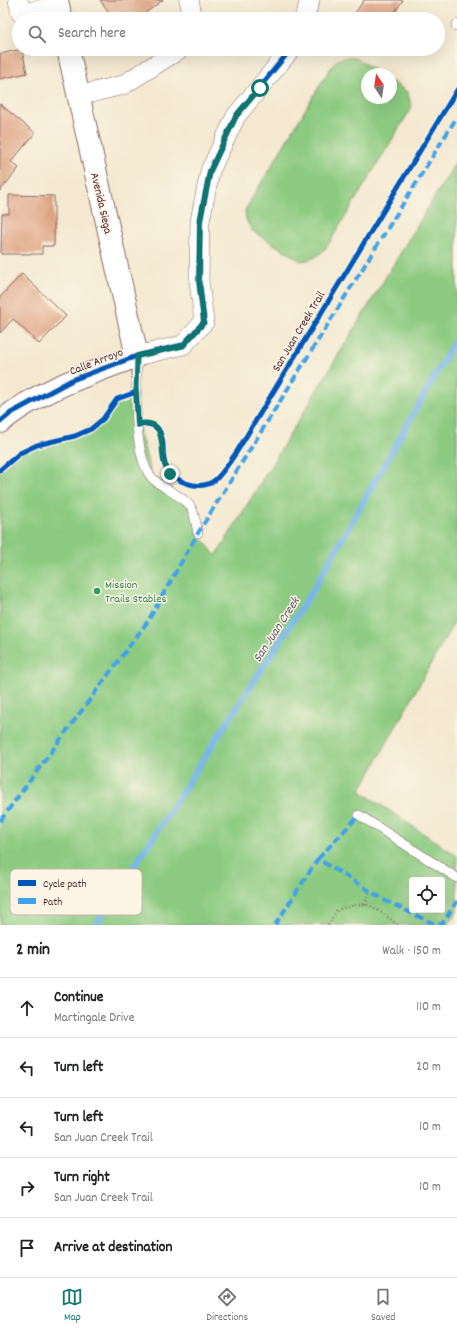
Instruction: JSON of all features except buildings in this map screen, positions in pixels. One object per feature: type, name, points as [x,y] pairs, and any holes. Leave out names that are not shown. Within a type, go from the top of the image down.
[{"type":"street","points":[[18,0],[21,12]]},
{"type":"street","points":[[189,0],[192,12]]},
{"type":"street","points":[[306,12],[310,0]]},
{"type":"street","points":[[30,12],[58,9]]},
{"type":"street","name":"Avenida Siega","points":[[69,56],[137,356]]},
{"type":"street","points":[[78,96],[123,85],[169,56]]},
{"type":"street","points":[[137,356],[183,346],[204,322],[199,281],[200,222],[210,171],[236,116],[285,56]]},
{"type":"street","name":"Calle Arroyo","points":[[0,422],[11,413],[72,380],[137,356]]},
{"type":"lane","points":[[137,356],[136,392],[140,452],[152,478],[191,507],[198,533]]},
{"type":"lane","points":[[359,815],[457,878]]},
{"type":"path","points":[[365,905],[370,891]]},
{"type":"path","points":[[328,925],[337,910],[357,903],[372,906],[398,925]]},
{"type":"green space","points":[[346,57],[356,58],[371,68],[361,68],[361,104],[397,104],[397,85],[407,92],[412,107],[328,245],[316,256],[301,261],[251,230],[246,219],[245,210],[329,70],[337,60]]},
{"type":"green space","points":[[457,160],[457,617],[360,791],[457,856],[457,912],[448,925],[0,925],[0,470],[20,453],[37,445],[75,436],[103,419],[117,399],[136,392],[138,425],[152,478],[191,507],[198,533],[216,556]]},
{"type":"waterway","name":"San Juan Creek","points":[[132,869],[313,590],[457,337]]},
{"type":"waterway","name":"San Juan Creek","points":[[96,925],[102,915]]},
{"type":"marked path","points":[[0,821],[148,621],[198,533],[457,117]]},
{"type":"marked path","points":[[318,859],[359,815]]},
{"type":"marked path","points":[[275,925],[318,859],[386,901],[432,923],[442,924],[457,901]]},
{"type":"cycle path","points":[[0,422],[11,413],[72,380],[137,356],[183,345],[204,322],[199,281],[200,221],[210,171],[236,116],[285,56]]},
{"type":"cycle path","name":"San Juan Creek Trail","points":[[0,470],[20,453],[37,445],[75,436],[91,429],[103,419],[117,399],[136,392],[138,425],[149,424],[158,429],[163,442],[165,465],[169,471],[180,480],[194,485],[202,485],[215,480],[236,453],[457,90]]},
{"type":"place","name":"Mission Trails Stables","points":[[97,591]]},
{"type":"route","points":[[170,474],[165,465],[162,451],[163,442],[158,429],[144,423],[138,424],[136,392],[137,356],[183,346],[204,322],[199,281],[200,222],[210,171],[236,116],[260,88]]}]
